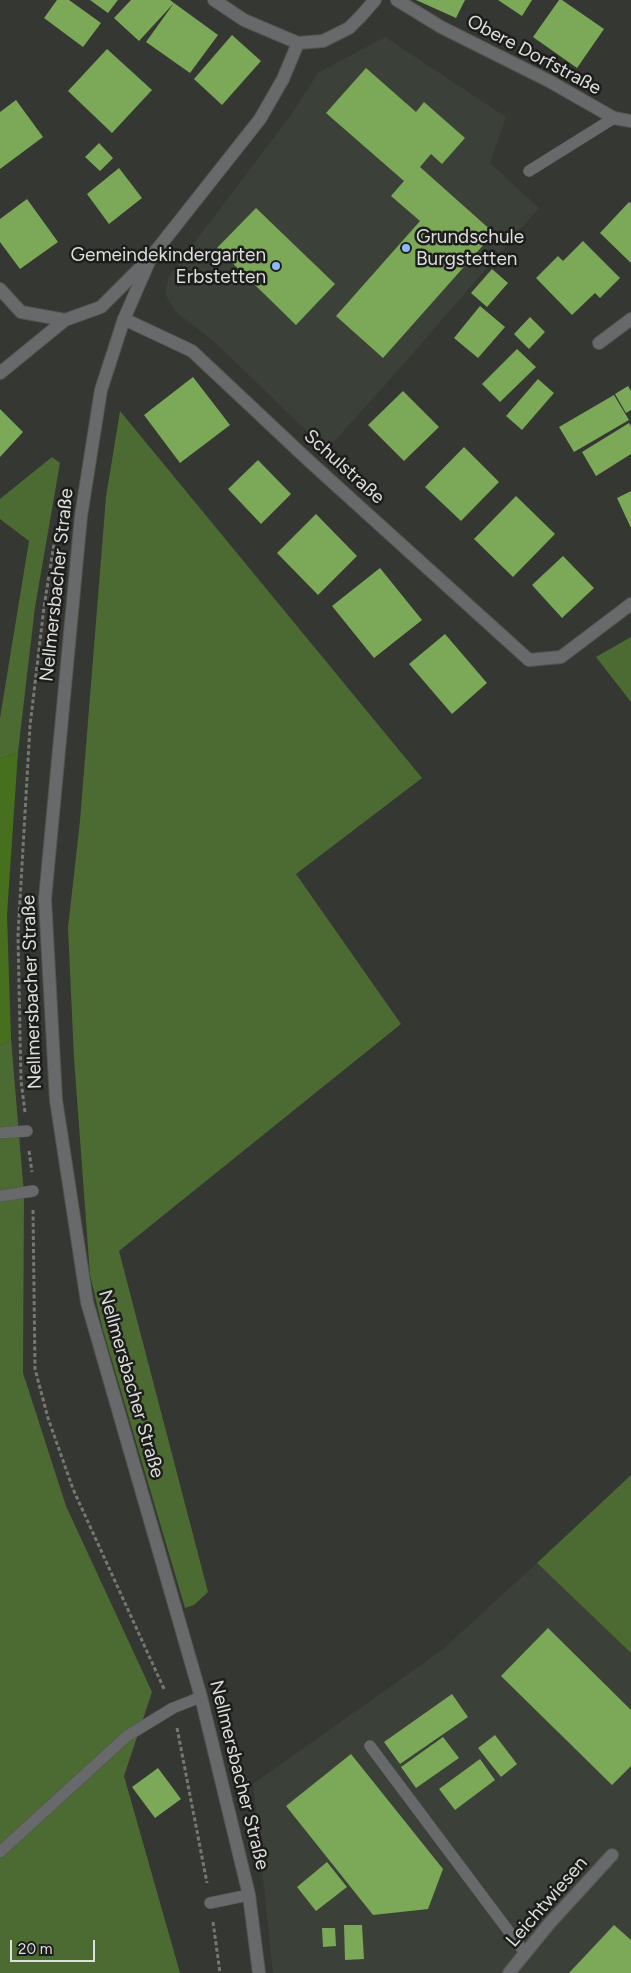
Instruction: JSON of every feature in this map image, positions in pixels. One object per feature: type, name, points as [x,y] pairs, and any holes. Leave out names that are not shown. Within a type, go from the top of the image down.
[{"type":"street","points":[[214,0],[244,20],[298,43],[323,41],[348,28],[375,0]]},
{"type":"street","name":"Obere Dorfstraße","points":[[397,0],[440,27],[549,81],[614,118],[631,121]]},
{"type":"street","name":"Nellmersbacher Straße","points":[[259,1973],[249,1895],[201,1697],[87,1302],[56,1100],[45,899],[81,516],[100,390],[124,319],[151,257],[260,119],[283,79],[298,43]]},
{"type":"street","points":[[0,373],[65,320],[101,307],[151,257]]},
{"type":"street","points":[[0,289],[20,312],[65,320]]},
{"type":"street","name":"Schulstraße","points":[[124,319],[192,351],[308,460],[529,660],[561,657],[631,604]]},
{"type":"street","points":[[599,343],[631,319]]},
{"type":"street","name":"Leichtwiesen","points":[[510,1973],[525,1953],[612,1856]]},
{"type":"lane","points":[[529,171],[614,118]]},
{"type":"lane","points":[[0,1133],[27,1131]]},
{"type":"lane","points":[[0,1196],[33,1191]]},
{"type":"lane","points":[[0,1852],[127,1736],[173,1708],[201,1697]]},
{"type":"lane","points":[[370,1746],[525,1953]]},
{"type":"lane","points":[[210,1903],[249,1895]]},
{"type":"shaded area","name":"Grundschule Burgstetten","points":[[385,37],[506,117],[490,163],[539,208],[387,383],[326,450],[216,343],[176,312],[165,294],[169,276],[291,115],[318,73]]},
{"type":"shaded area","points":[[537,1563],[631,1653],[631,1973],[273,1973],[253,1784],[442,1650]]},
{"type":"green space","points":[[120,411],[422,778],[296,874],[401,1024],[119,1251],[208,1592],[194,1605],[185,1608],[103,1330],[90,1275],[74,1058],[68,928],[80,821],[106,497]]},
{"type":"green space","points":[[52,457],[60,463],[35,607],[18,752],[0,759],[0,718],[29,541],[0,519],[0,499]]},
{"type":"green space","points":[[631,637],[631,702],[596,657]]},
{"type":"green space","points":[[18,752],[7,915],[11,1039],[0,1046],[0,759]]},
{"type":"green space","points":[[11,1039],[24,1194],[23,1373],[66,1506],[152,1692],[124,1776],[180,1973],[0,1973],[0,1046]]},
{"type":"green space","points":[[631,1475],[631,1653],[537,1563]]},
{"type":"building","points":[[57,0],[69,0],[101,23],[83,47],[44,18]]},
{"type":"building","points":[[90,0],[118,0],[108,13]]},
{"type":"building","points":[[131,0],[170,0],[174,3],[139,41],[114,18]]},
{"type":"building","points":[[416,0],[465,0],[456,18]]},
{"type":"building","points":[[498,0],[532,0],[522,16]]},
{"type":"building","points":[[559,0],[562,0],[604,29],[577,68],[533,37]]},
{"type":"building","points":[[174,3],[218,35],[190,73],[146,42]]},
{"type":"building","points":[[232,35],[261,61],[222,105],[194,79]]},
{"type":"building","points":[[107,49],[152,90],[112,133],[68,91]]},
{"type":"building","points":[[366,68],[416,112],[424,102],[465,138],[442,164],[431,154],[420,167],[494,233],[383,358],[336,316],[420,221],[391,196],[404,181],[326,113]]},
{"type":"building","points":[[16,100],[43,137],[0,169],[0,112]]},
{"type":"building","points":[[99,143],[113,158],[100,171],[85,157]]},
{"type":"building","points":[[119,168],[142,198],[109,224],[87,194]]},
{"type":"building","points":[[27,199],[58,242],[20,269],[0,242],[0,219]]},
{"type":"building","points":[[629,202],[631,203],[631,263],[600,233]]},
{"type":"building","name":"Gemeindekindergarten Erbstetten","points":[[256,208],[335,284],[296,325],[217,248]]},
{"type":"building","points":[[583,241],[620,278],[600,298],[595,293],[572,315],[536,278],[558,256],[563,261]]},
{"type":"building","points":[[492,269],[508,283],[487,307],[471,293]]},
{"type":"building","points":[[480,306],[505,327],[478,358],[454,338]]},
{"type":"building","points":[[530,317],[545,332],[529,349],[514,334]]},
{"type":"building","points":[[517,349],[536,367],[500,402],[482,384]]},
{"type":"building","points":[[193,377],[230,425],[180,463],[144,415]]},
{"type":"building","points":[[538,379],[554,393],[522,430],[506,416]]},
{"type":"building","points":[[628,386],[631,391],[631,410],[626,413],[615,394]]},
{"type":"building","points":[[403,391],[439,427],[404,461],[368,425]]},
{"type":"building","points":[[614,395],[629,420],[574,452],[559,427]]},
{"type":"building","points":[[0,409],[23,432],[0,457]]},
{"type":"building","points":[[629,423],[631,426],[631,454],[596,476],[582,452]]},
{"type":"building","points":[[464,447],[499,482],[461,521],[425,487]]},
{"type":"building","points":[[258,460],[291,494],[261,524],[228,489]]},
{"type":"building","points":[[631,491],[631,528],[617,498]]},
{"type":"building","points":[[516,496],[555,534],[513,577],[474,539]]},
{"type":"building","points":[[316,514],[357,556],[318,595],[277,553]]},
{"type":"building","points":[[563,556],[594,588],[562,618],[532,585]]},
{"type":"building","points":[[380,568],[422,620],[374,658],[332,606]]},
{"type":"building","points":[[445,634],[487,683],[452,714],[409,664]]},
{"type":"building","points":[[548,1628],[631,1710],[631,1766],[612,1785],[501,1676]]},
{"type":"building","points":[[452,1694],[468,1717],[400,1764],[384,1742]]},
{"type":"building","points":[[495,1735],[517,1764],[501,1777],[478,1748]]},
{"type":"building","points":[[443,1737],[459,1758],[416,1788],[401,1767]]},
{"type":"building","points":[[351,1754],[443,1869],[428,1909],[373,1915],[286,1806]]},
{"type":"building","points":[[480,1759],[495,1780],[455,1810],[439,1789]]},
{"type":"building","points":[[158,1768],[181,1799],[155,1818],[132,1787]]},
{"type":"building","points":[[327,1862],[347,1887],[316,1911],[297,1887]]},
{"type":"building","points":[[344,1925],[362,1925],[364,1959],[345,1960]]},
{"type":"building","points":[[614,1925],[631,1940],[631,1973],[569,1973]]},
{"type":"building","points":[[322,1928],[335,1928],[336,1946],[323,1947]]},
{"type":"place","name":"Grundschule Burgstetten","points":[[406,248]]},
{"type":"place","name":"Gemeindekindergarten Erbstetten","points":[[276,266]]}]
